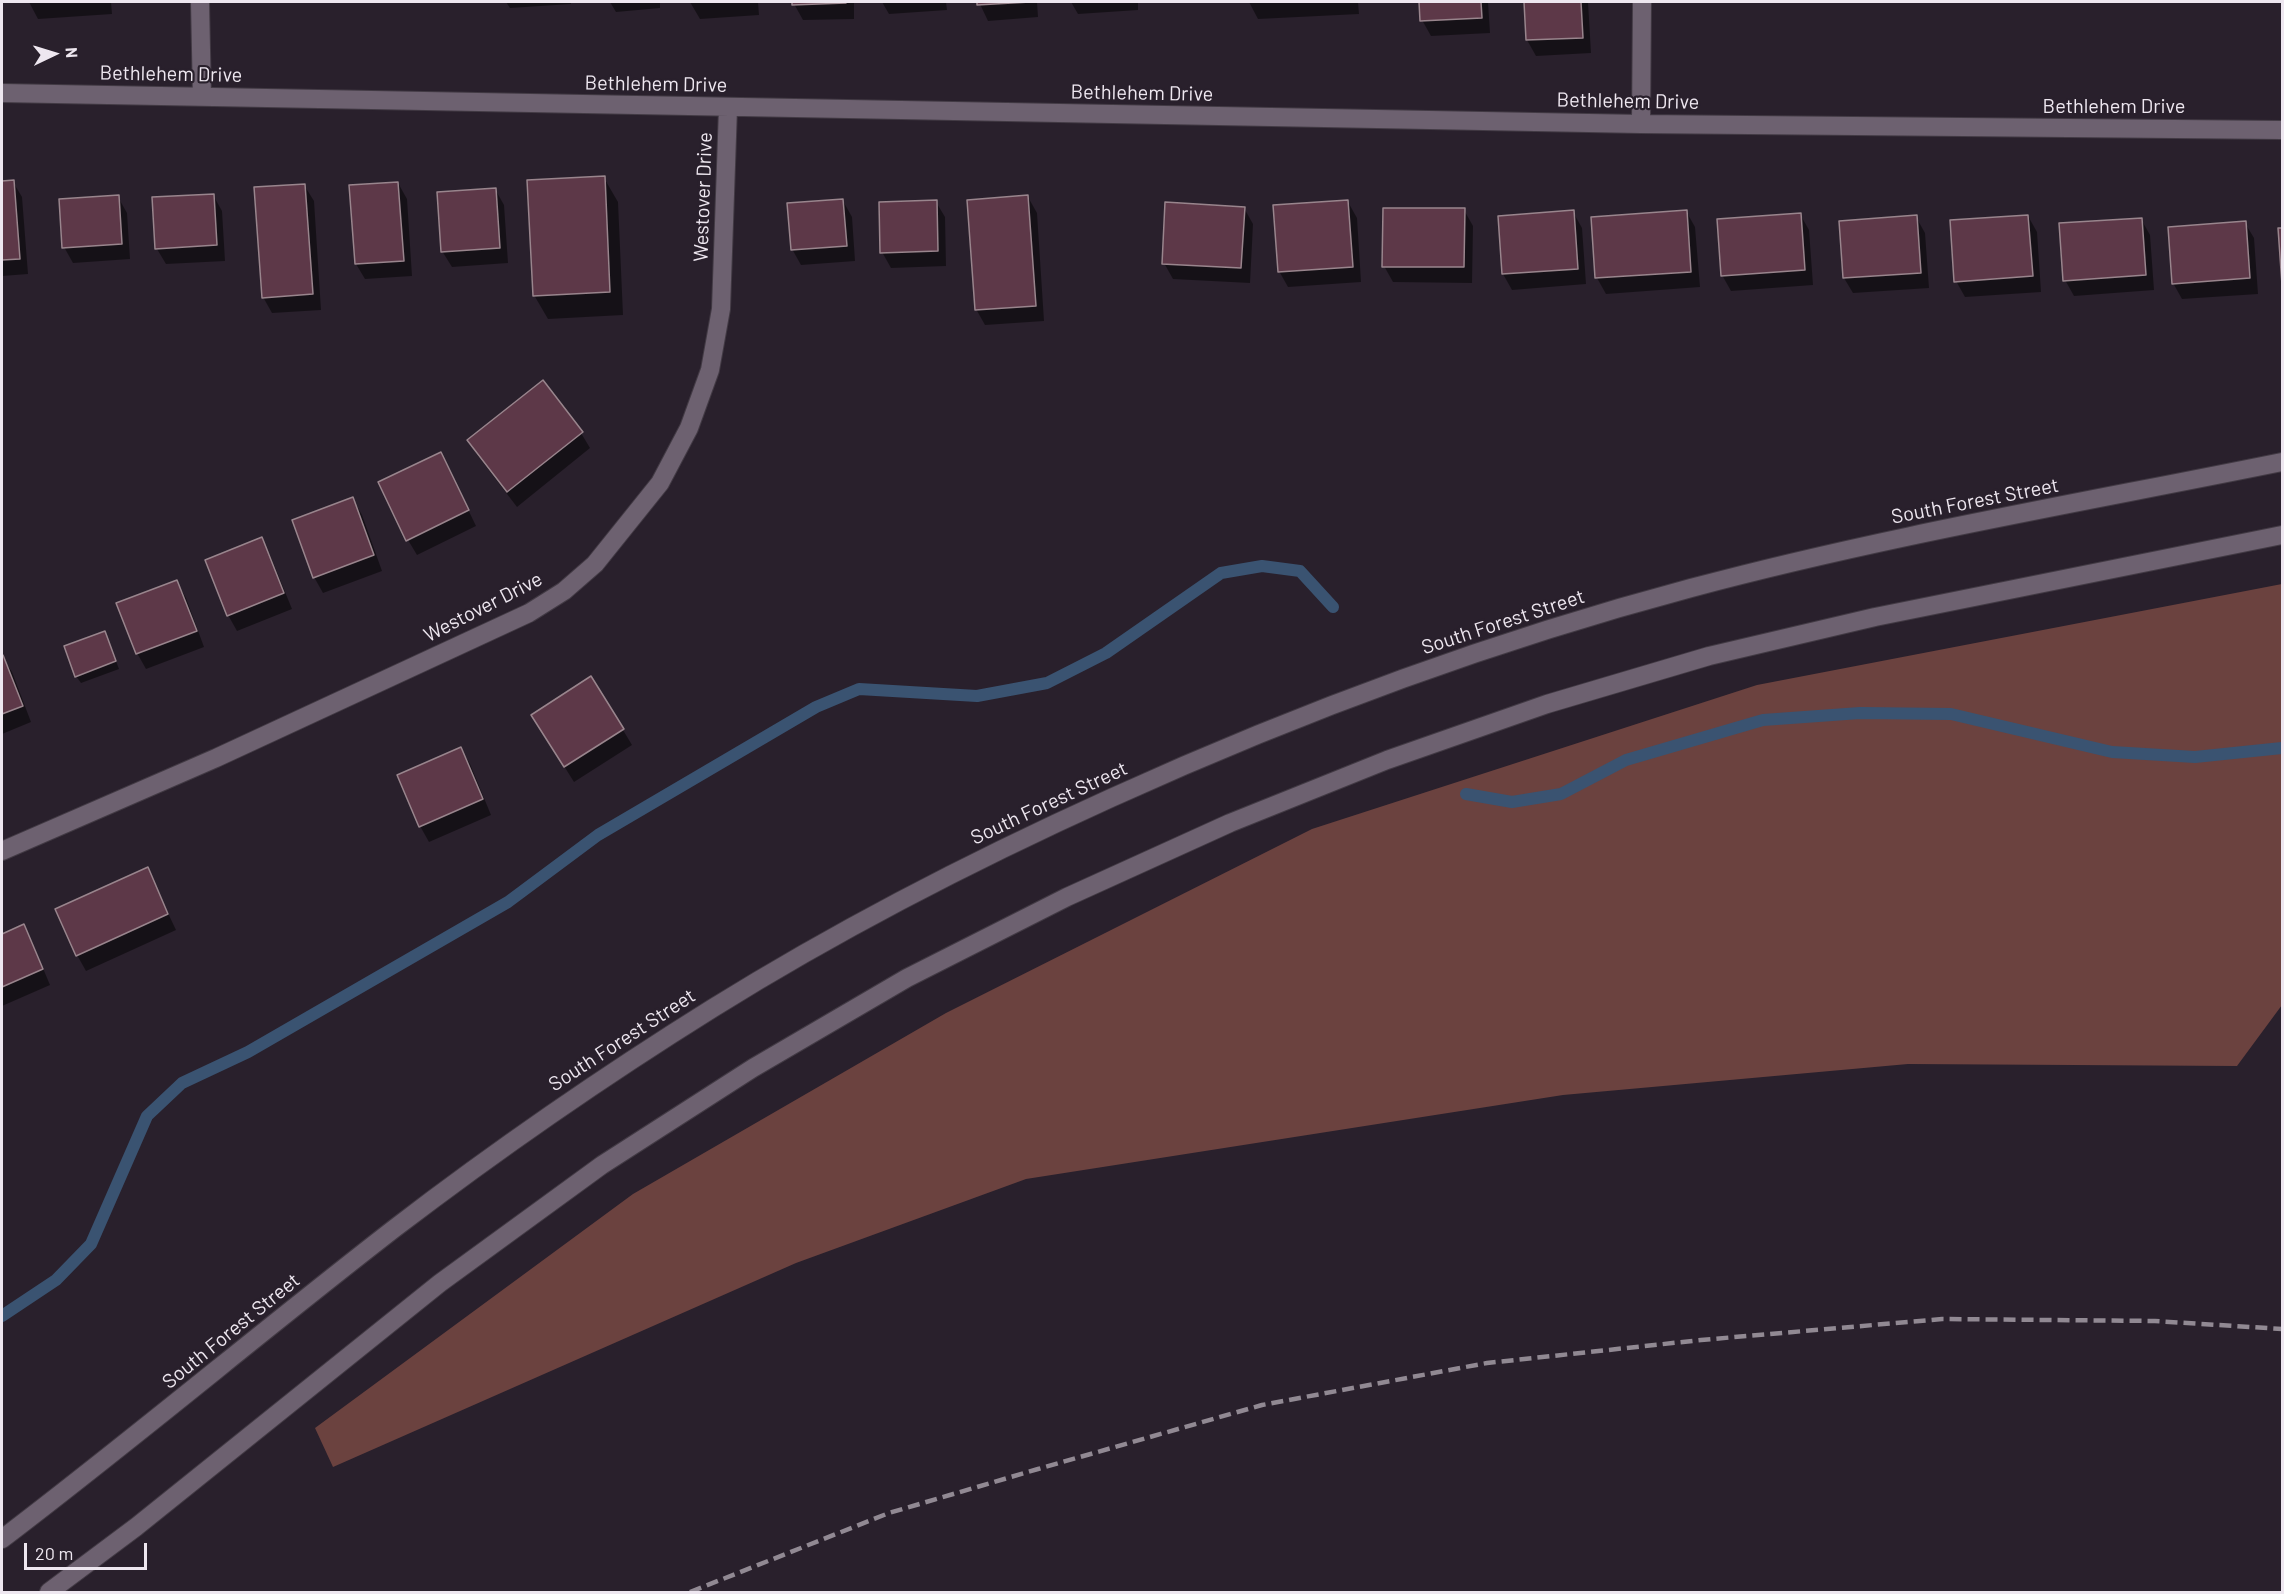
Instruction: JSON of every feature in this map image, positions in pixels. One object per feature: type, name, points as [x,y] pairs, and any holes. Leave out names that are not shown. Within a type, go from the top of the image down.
[{"type":"street","points":[[200,2],[202,97]]},
{"type":"street","points":[[1641,124],[1642,2]]},
{"type":"street","name":"Bethlehem Drive","points":[[2,93],[1641,124],[2283,130]]},
{"type":"street","name":"Westover Drive","points":[[2,852],[216,758],[529,613],[564,591],[595,564],[660,483],[689,428],[710,370],[722,309],[728,108]]},
{"type":"street","name":"South Forest Street","points":[[2,1539],[100,1465],[397,1227],[561,1107],[715,1007],[853,927],[1036,832],[1202,757],[1363,692],[1526,636],[1692,587],[1860,547],[2283,462]]},
{"type":"street","points":[[49,1593],[145,1520],[440,1283],[602,1165],[753,1068],[908,978],[1067,897],[1230,822],[1388,759],[1548,704],[1709,656],[1875,617],[2283,535]]},
{"type":"shaded area","points":[[2282,584],[2282,1005],[2237,1066],[1908,1064],[1563,1095],[1026,1179],[796,1263],[333,1467],[315,1428],[633,1194],[946,1013],[1312,829],[1757,685]]},
{"type":"building","points":[[792,2],[846,2],[846,3],[792,5]]},
{"type":"building","points":[[977,2],[1030,2],[977,5]]},
{"type":"building","points":[[1419,2],[1481,2],[1482,18],[1420,21]]},
{"type":"building","points":[[1524,2],[1581,2],[1583,38],[1526,40]]},
{"type":"building","points":[[605,176],[610,292],[533,296],[527,180]]},
{"type":"building","points":[[14,180],[20,259],[2,260],[2,181]]},
{"type":"building","points":[[398,182],[404,261],[355,264],[349,185]]},
{"type":"building","points":[[305,184],[313,294],[262,298],[254,187]]},
{"type":"building","points":[[496,188],[500,248],[441,252],[437,192]]},
{"type":"building","points":[[214,194],[217,245],[155,249],[152,197]]},
{"type":"building","points":[[119,195],[122,244],[62,248],[59,199]]},
{"type":"building","points":[[1028,195],[1036,306],[975,310],[967,200]]},
{"type":"building","points":[[843,199],[847,246],[791,250],[787,203]]},
{"type":"building","points":[[937,200],[938,251],[880,253],[879,202]]},
{"type":"building","points":[[1348,200],[1353,267],[1278,272],[1273,205]]},
{"type":"building","points":[[1165,202],[1245,207],[1241,268],[1162,264]]},
{"type":"building","points":[[1383,208],[1465,208],[1464,267],[1382,267]]},
{"type":"building","points":[[1574,210],[1578,269],[1502,274],[1498,216]]},
{"type":"building","points":[[1687,210],[1691,272],[1595,278],[1591,217]]},
{"type":"building","points":[[1801,213],[1805,270],[1721,276],[1717,219]]},
{"type":"building","points":[[1917,215],[1921,273],[1843,278],[1839,221]]},
{"type":"building","points":[[2028,215],[2033,276],[1954,282],[1950,220]]},
{"type":"building","points":[[2142,218],[2146,275],[2063,281],[2059,223]]},
{"type":"building","points":[[2246,221],[2250,278],[2172,284],[2168,227]]},
{"type":"building","points":[[2278,228],[2282,228],[2282,285]]},
{"type":"building","points":[[543,380],[583,432],[507,492],[467,440]]},
{"type":"building","points":[[441,452],[469,510],[406,541],[378,482]]},
{"type":"building","points":[[353,497],[374,555],[313,578],[292,520]]},
{"type":"building","points":[[262,537],[284,593],[227,616],[205,560]]},
{"type":"building","points":[[177,580],[197,631],[136,654],[116,603]]},
{"type":"building","points":[[105,631],[116,661],[75,677],[64,646]]},
{"type":"building","points":[[2,655],[23,706],[2,714]]},
{"type":"building","points":[[591,676],[624,729],[564,767],[531,715]]},
{"type":"building","points":[[461,747],[483,799],[419,827],[397,775]]},
{"type":"building","points":[[148,867],[168,914],[76,956],[55,909]]},
{"type":"building","points":[[24,924],[43,969],[2,987],[2,934]]},
{"type":"waterway","points":[[2,1316],[56,1280],[91,1244],[147,1116],[182,1083],[248,1052],[508,902],[598,835],[816,707],[859,689],[977,696],[1047,683],[1106,653],[1221,573],[1262,566],[1300,571],[1333,607]]},
{"type":"waterway","points":[[1466,794],[1512,802],[1561,794],[1626,760],[1763,720],[1860,713],[1951,714],[2112,752],[2195,757],[2282,748]]},
{"type":"railway","points":[[690,1592],[889,1513],[1038,1469],[1262,1405],[1487,1363],[1701,1340],[1942,1319],[2155,1321],[2282,1329]]}]
